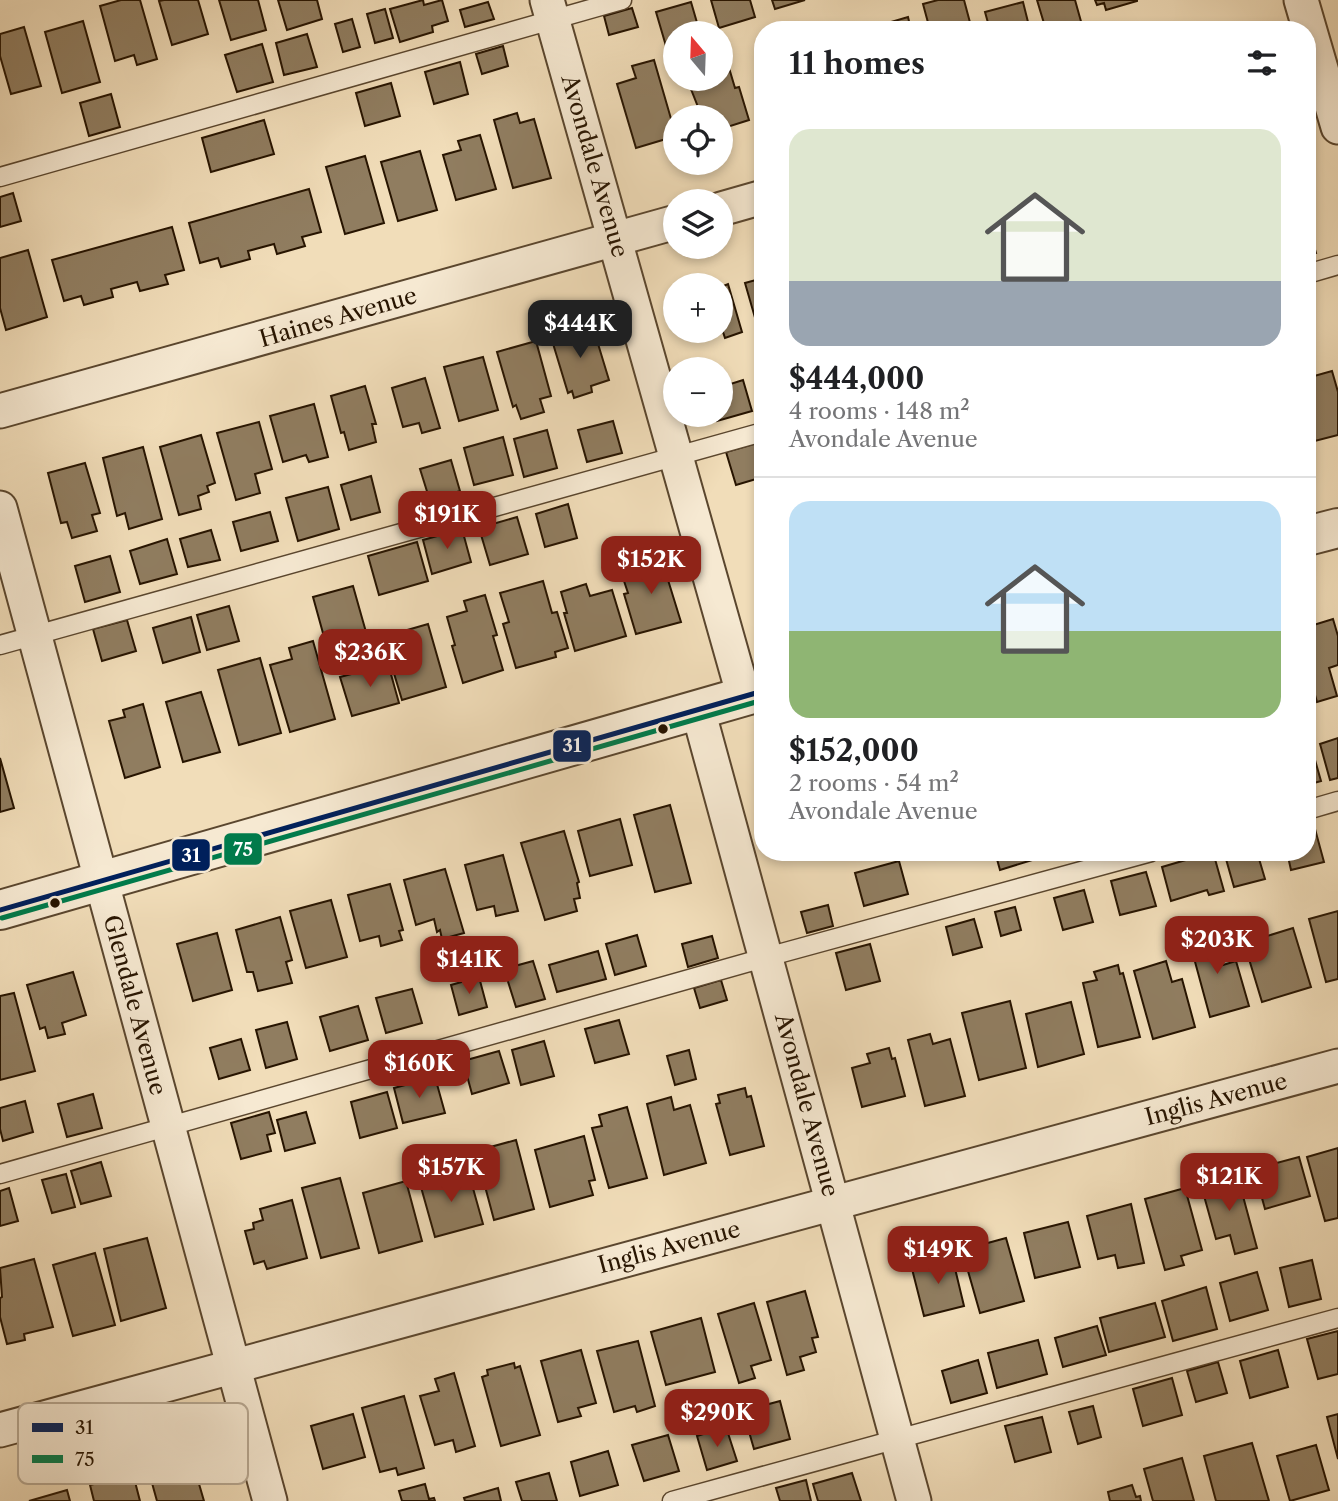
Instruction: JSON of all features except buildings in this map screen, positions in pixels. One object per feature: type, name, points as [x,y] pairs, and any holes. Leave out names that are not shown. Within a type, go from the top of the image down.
[{"type":"street","points":[[1301,0],[1306,21]]},
{"type":"street","name":"Avondale Avenue","points":[[550,10],[677,456],[753,694]]},
{"type":"street","points":[[1316,60],[1338,127]]},
{"type":"street","points":[[733,206],[754,200]]},
{"type":"street","name":"Haines Avenue","points":[[0,411],[663,226]]},
{"type":"street","name":"Glendale Avenue","points":[[0,508],[243,1403]]},
{"type":"street","points":[[1316,534],[1338,528]]},
{"type":"street","points":[[0,910],[753,694]]},
{"type":"street","name":"Avondale Avenue","points":[[698,710],[914,1501]]},
{"type":"street","name":"Inglis Avenue","points":[[98,1403],[1338,1066]]},
{"type":"street","name":"Glendale Avenue","points":[[248,1421],[270,1501]]},
{"type":"street","name":"Inglis Avenue","points":[[0,1430],[18,1425]]},
{"type":"lane","points":[[0,177],[550,10],[622,0]]},
{"type":"lane","points":[[1316,271],[1338,265]]},
{"type":"lane","points":[[0,645],[754,435]]},
{"type":"lane","points":[[1316,807],[1338,801]]},
{"type":"lane","points":[[0,1174],[767,957],[1118,861]]},
{"type":"lane","points":[[672,1501],[1338,1318]]},
{"type":"transit line","name":"31","points":[[0,910],[754,694]]},
{"type":"transit line","name":"75","points":[[2,918],[754,703]]}]
